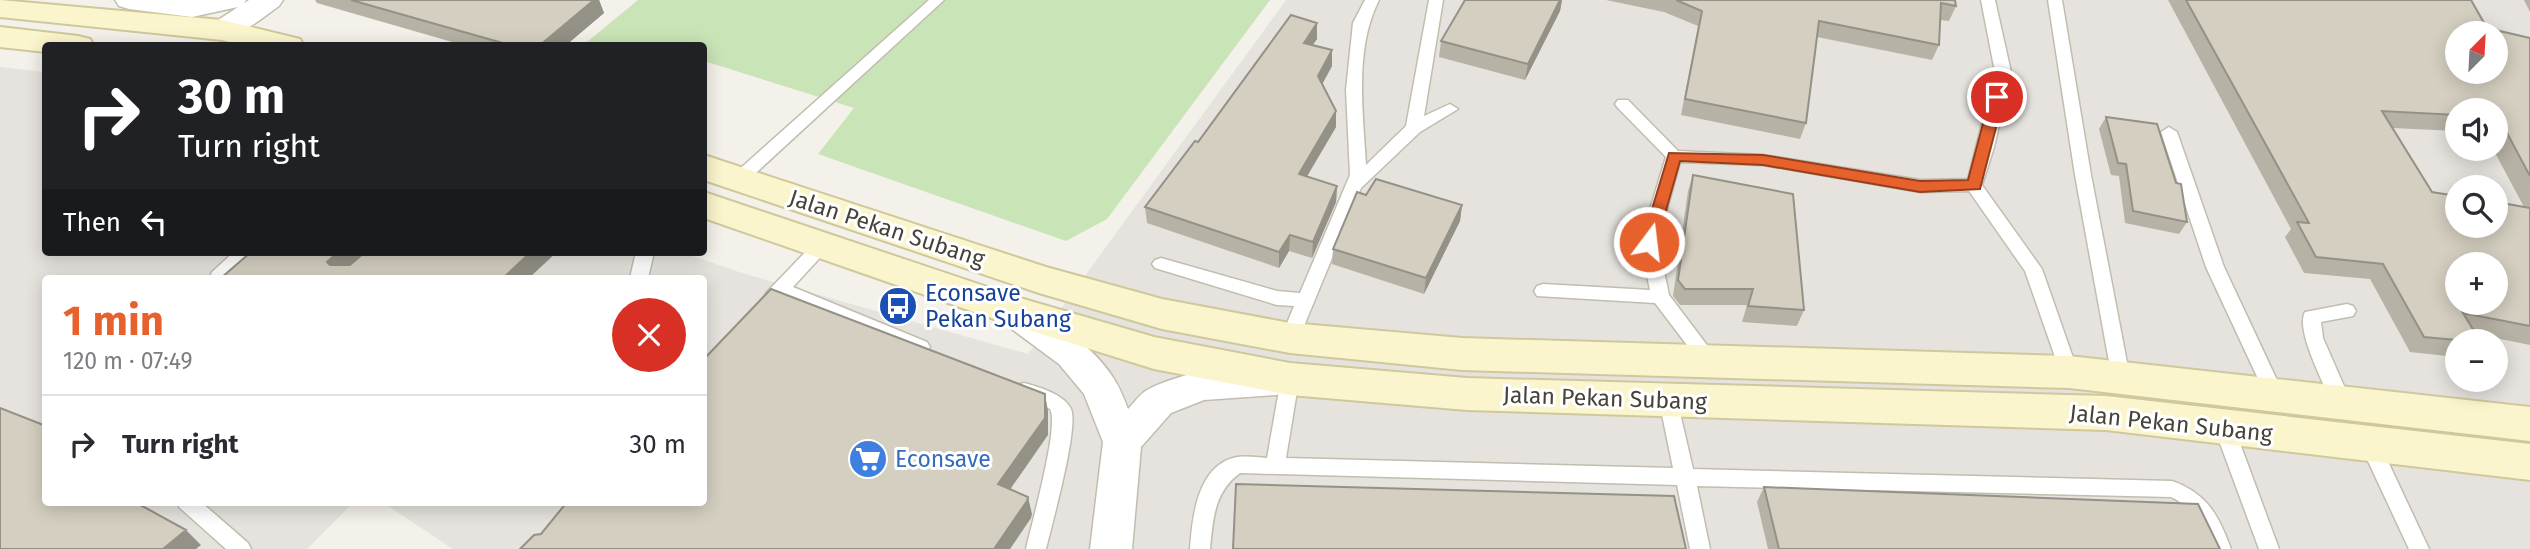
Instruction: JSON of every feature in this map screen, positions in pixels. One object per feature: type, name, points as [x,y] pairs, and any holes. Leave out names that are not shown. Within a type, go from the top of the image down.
[{"type":"main road","points":[[0,8],[222,30],[272,42]]},
{"type":"main road","points":[[0,37],[43,42]]},
{"type":"main road","name":"Jalan Pekan Subang","points":[[721,173],[1039,279],[1162,314],[1290,338],[1462,354],[2069,372],[2274,393],[2530,424]]},
{"type":"main road","name":"Jalan Pekan Subang","points":[[707,206],[1011,310],[1154,353],[1290,379],[1467,394],[2106,413],[2530,462]]},
{"type":"street","points":[[128,0],[192,8],[232,0]]},
{"type":"street","points":[[222,30],[269,0]]},
{"type":"street","points":[[1011,310],[1072,354],[1100,387],[1122,442],[1111,549]]},
{"type":"street","points":[[1122,442],[1158,402],[1201,385],[1290,379]]},
{"type":"lane","points":[[721,173],[937,0]]},
{"type":"lane","points":[[1290,338],[1358,175],[1354,90],[1360,23],[1372,0]]},
{"type":"lane","points":[[1414,128],[1436,0]]},
{"type":"lane","points":[[1974,185],[1986,147],[2003,72],[1988,0]]},
{"type":"lane","points":[[2055,0],[2082,175],[2121,378]]},
{"type":"lane","points":[[1623,104],[1674,156],[1763,160],[1920,186],[1974,185]]},
{"type":"lane","points":[[1353,185],[1414,128],[1450,109]]},
{"type":"lane","points":[[2169,132],[2215,267],[2274,393]]},
{"type":"lane","points":[[1674,156],[1649,242],[1660,297],[1710,362]]},
{"type":"lane","points":[[1974,185],[2033,269],[2069,372]]},
{"type":"lane","points":[[763,307],[821,246]]},
{"type":"lane","points":[[219,275],[240,256]]},
{"type":"lane","points":[[640,275],[644,256]]},
{"type":"lane","points":[[1161,264],[1277,298],[1306,300]]},
{"type":"lane","points":[[780,289],[944,357]]},
{"type":"lane","points":[[1543,291],[1660,297]]},
{"type":"lane","points":[[2341,402],[2314,338],[2311,317],[2347,311]]},
{"type":"lane","points":[[1275,466],[1290,379]]},
{"type":"lane","points":[[1006,383],[1057,404],[1063,412],[1062,435],[1036,549]]},
{"type":"lane","points":[[1668,400],[1700,549]]},
{"type":"lane","points":[[2224,427],[2269,549]]},
{"type":"lane","points":[[2370,444],[2419,549]]},
{"type":"lane","points":[[1200,549],[1209,493],[1219,475],[1236,465],[2172,489],[2192,495],[2213,524],[2221,549]]},
{"type":"lane","points":[[192,506],[242,549]]},
{"type":"shaded area","points":[[1286,0],[2530,0],[2530,549],[453,549],[388,506],[707,506],[707,275],[42,275],[42,506],[350,506],[307,549],[0,549],[0,67],[42,72],[42,256],[693,256],[742,273],[1028,354]]},
{"type":"green space","points":[[638,0],[1270,0],[1107,219],[1066,241],[818,154],[854,108],[707,62],[707,42],[587,42]]},
{"type":"building","points":[[351,0],[594,0],[544,42],[499,42]]},
{"type":"building","points":[[1465,0],[1560,0],[1528,64],[1441,41]]},
{"type":"building","points":[[1676,0],[1955,0],[1956,6],[1941,3],[1939,45],[1819,21],[1806,123],[1685,99],[1702,11]]},
{"type":"building","points":[[2186,0],[2471,0],[2483,21],[2445,21],[2445,84],[2508,84],[2508,33],[2530,38],[2530,176],[2508,135],[2508,98],[2445,98],[2445,114],[2382,111],[2432,192],[2445,194],[2445,238],[2508,238],[2508,204],[2530,208],[2530,326],[2473,315],[2508,315],[2508,252],[2445,252],[2445,315],[2464,315],[2473,329],[2445,329],[2445,339],[2424,337],[2383,264],[2316,257],[2297,222],[2309,223]]},
{"type":"building","points":[[1291,15],[1317,23],[1304,43],[1332,50],[1318,76],[1336,111],[1299,174],[1337,186],[1313,242],[1290,235],[1279,252],[1145,207],[1195,141],[1198,142]]},
{"type":"building","points":[[2106,117],[2157,124],[2176,183],[2181,184],[2187,222],[2133,211],[2126,164],[2118,163]]},
{"type":"building","points":[[1693,175],[1793,194],[1804,310],[1748,306],[1753,289],[1685,289],[1678,280]]},
{"type":"building","points":[[1376,179],[1462,205],[1426,278],[1333,249],[1357,192],[1366,195]]},
{"type":"building","points":[[246,256],[334,256],[327,262],[330,265],[350,265],[360,256],[527,256],[506,275],[224,275]]},
{"type":"building","name":"Econsave","points":[[771,289],[1045,394],[1045,418],[998,484],[1028,497],[1027,501],[994,549],[520,549],[534,535],[541,534],[564,506],[707,506],[707,356]]},
{"type":"building","points":[[0,408],[42,424],[42,506],[142,506],[186,530],[163,549],[0,549]]},
{"type":"building","points":[[1236,484],[1674,496],[1686,549],[1233,549]]},
{"type":"building","points":[[1764,487],[2198,504],[2220,549],[1779,549]]},
{"type":"place","name":"Econsave Pekan Subang","points":[[898,306]]},
{"type":"place","name":"Econsave","points":[[868,459]]},
{"type":"route","points":[[1649,242],[1674,156],[1763,160],[1920,186],[1974,185],[1997,97]]}]
